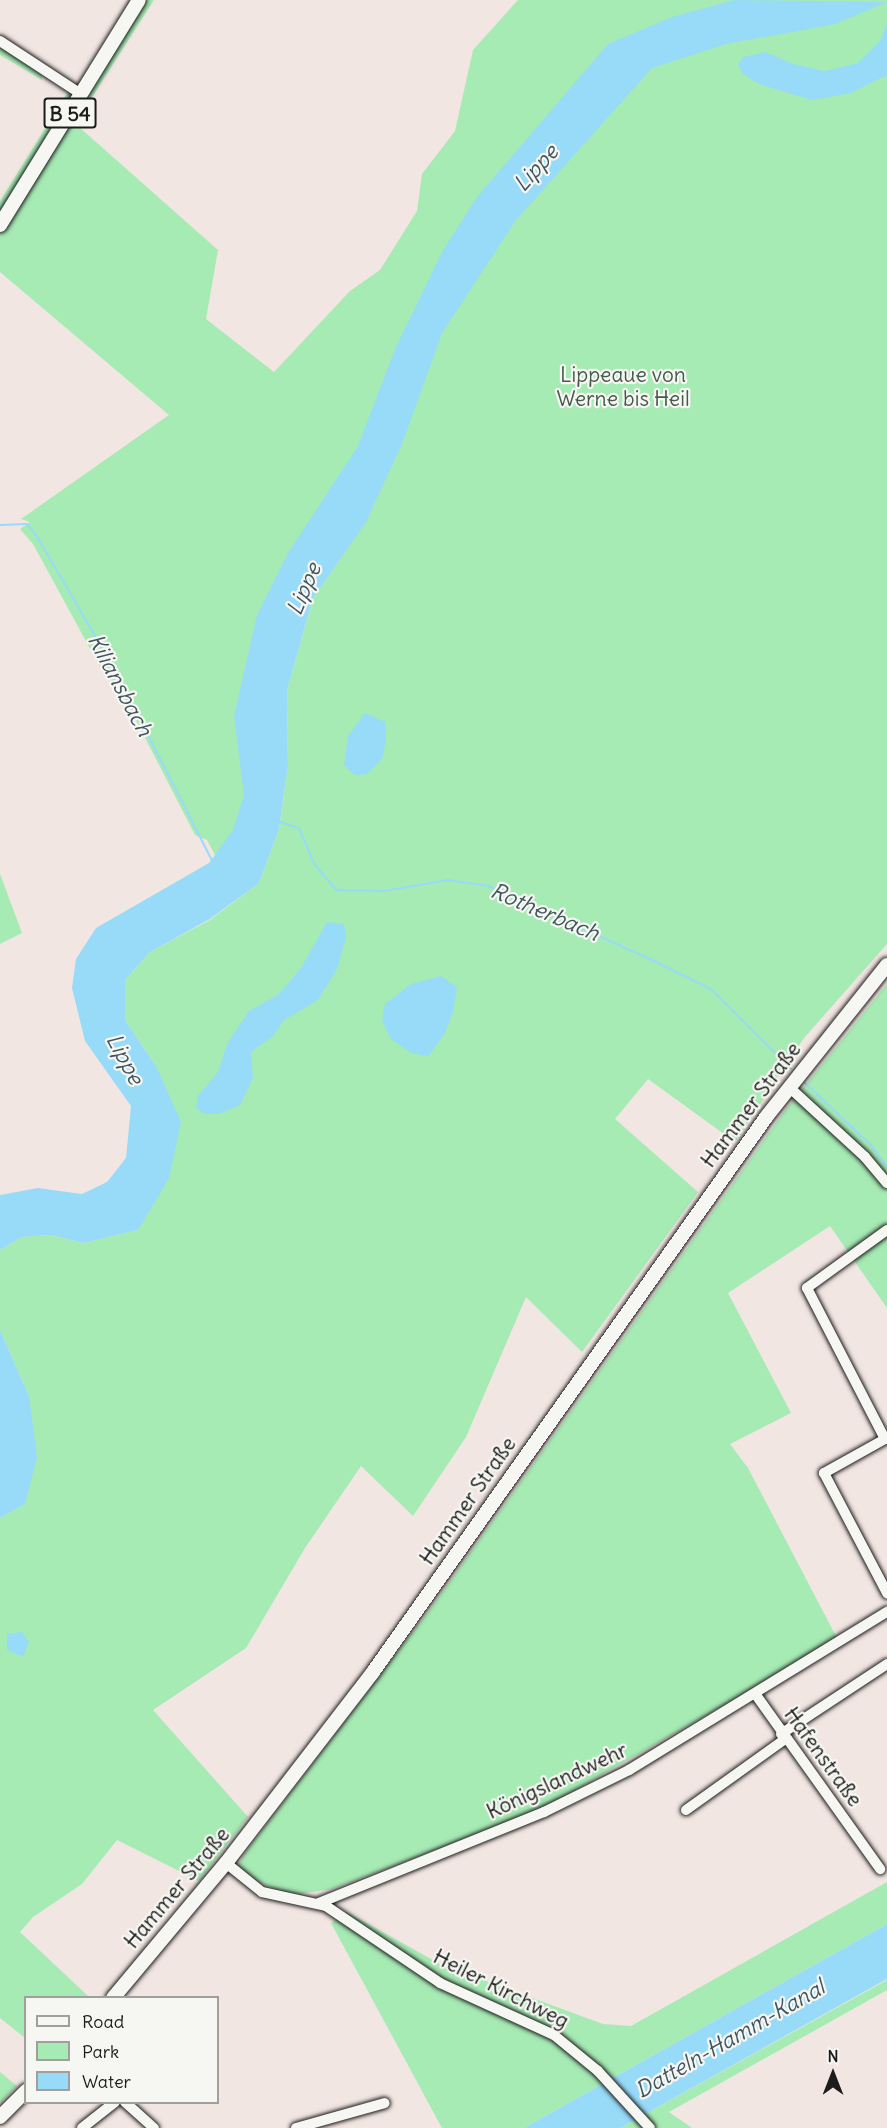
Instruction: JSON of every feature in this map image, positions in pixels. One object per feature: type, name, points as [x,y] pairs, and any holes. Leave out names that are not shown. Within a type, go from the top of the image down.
[{"type":"main road","name":"B 54","points":[[0,225],[139,0]]},
{"type":"main road","name":"Hammer Straße","points":[[115,1996],[226,1863],[373,1672],[789,1087],[887,965]]},
{"type":"main road","points":[[0,2117],[24,2093]]},
{"type":"street","points":[[0,40],[81,94]]},
{"type":"street","points":[[789,1087],[865,1156],[887,1183]]},
{"type":"street","points":[[887,1230],[807,1288],[885,1439],[824,1473],[887,1593]]},
{"type":"street","name":"Königslandwehr","points":[[319,1903],[544,1812],[629,1770],[756,1695],[887,1612]]},
{"type":"street","points":[[686,1810],[783,1736],[887,1664]]},
{"type":"street","name":"Hafenstraße","points":[[756,1695],[783,1736],[880,1869]]},
{"type":"street","points":[[226,1863],[262,1892],[319,1903]]},
{"type":"street","name":"Heiler Kirchweg","points":[[319,1903],[440,1983],[554,2035],[598,2071],[650,2128]]},
{"type":"street","points":[[296,2128],[385,2103]]},
{"type":"street","points":[[82,2128],[114,2104]]},
{"type":"street","points":[[126,2104],[154,2128]]},
{"type":"green space","points":[[145,0],[154,0],[82,113],[79,106]]},
{"type":"green space","name":"Lippeaue von Werne bis Heil","points":[[518,0],[887,0],[887,944],[804,1038],[735,1142],[648,1079],[615,1119],[698,1192],[582,1352],[526,1297],[466,1437],[413,1516],[361,1466],[305,1548],[246,1648],[153,1710],[248,1817],[199,1881],[117,1840],[82,1884],[33,1917],[20,1932],[88,1996],[24,1996],[24,2037],[0,2018],[0,1518],[25,1504],[29,1396],[0,1330],[0,1250],[22,1237],[50,1235],[84,1243],[138,1230],[156,1066],[125,1020],[125,980],[150,952],[210,920],[259,883],[279,829],[288,765],[287,690],[313,598],[342,556],[317,534],[265,797],[215,855],[207,840],[195,835],[118,685],[105,676],[33,544],[20,529],[30,522],[21,519],[169,415],[0,272],[0,234],[70,119],[218,250],[206,319],[274,372],[350,291],[380,270],[417,211],[422,174],[455,131],[473,50]]},
{"type":"green space","points":[[0,46],[42,74],[42,80],[0,55]]},
{"type":"green space","points":[[69,90],[73,99],[0,217],[0,201]]},
{"type":"green space","points":[[0,874],[22,933],[0,944]]},
{"type":"green space","points":[[887,984],[887,1308],[830,1226],[728,1293],[791,1413],[730,1444],[748,1468],[838,1640],[540,1810],[332,1889],[291,1895],[258,1882],[238,1866],[245,1853],[431,1608],[783,1113]]},
{"type":"green space","points":[[887,1882],[887,1924],[524,2128],[442,2128],[331,1923],[347,1912],[440,1964],[603,2024],[631,2026]]},
{"type":"green space","points":[[887,1980],[887,1990],[669,2112],[692,2128],[620,2128]]},
{"type":"green space","points":[[0,2072],[17,2086],[0,2103]]},
{"type":"water","name":"Lippe","points":[[734,0],[887,2],[835,24],[726,44],[652,68],[516,220],[442,333],[402,444],[366,522],[313,598],[287,690],[288,765],[279,829],[259,883],[210,919],[150,952],[125,980],[125,1020],[156,1066],[181,1122],[169,1178],[138,1230],[84,1243],[50,1235],[22,1237],[0,1250],[0,1195],[38,1188],[82,1194],[107,1182],[126,1158],[131,1106],[85,1041],[72,988],[76,959],[96,928],[209,863],[233,830],[244,795],[234,716],[257,615],[288,553],[358,446],[395,349],[442,252],[477,197],[608,44],[672,17]]},
{"type":"water","points":[[887,24],[887,75],[851,93],[812,100],[759,84],[743,74],[738,65],[743,57],[766,52],[793,64],[825,71],[858,63],[880,41]]},
{"type":"water","points":[[365,713],[385,722],[386,739],[382,759],[367,774],[355,775],[344,765],[348,736]]},
{"type":"water","points":[[327,922],[344,924],[346,937],[337,969],[318,1000],[284,1020],[273,1036],[251,1052],[253,1078],[240,1105],[221,1113],[205,1114],[196,1108],[198,1096],[218,1072],[227,1044],[249,1011],[278,995],[301,968]]},
{"type":"water","points":[[441,976],[457,987],[453,1012],[444,1035],[428,1056],[411,1053],[391,1039],[382,1021],[385,1004],[411,984]]},
{"type":"water","points":[[0,1330],[29,1396],[37,1457],[25,1504],[0,1518]]},
{"type":"water","points":[[22,1632],[29,1642],[23,1657],[7,1650],[7,1634]]},
{"type":"water","name":"Datteln-Hamm-Kanal","points":[[887,1924],[887,1979],[620,2128],[524,2128]]},
{"type":"waterway","name":"Kiliansbach","points":[[0,525],[27,524],[36,535],[111,663],[212,860]]},
{"type":"waterway","name":"Rotherbach","points":[[280,822],[299,828],[314,864],[337,890],[384,891],[448,880],[489,886],[648,958],[711,989],[791,1069]]},
{"type":"waterway","name":"Rotherbach","points":[[805,1083],[871,1145],[887,1167]]}]
